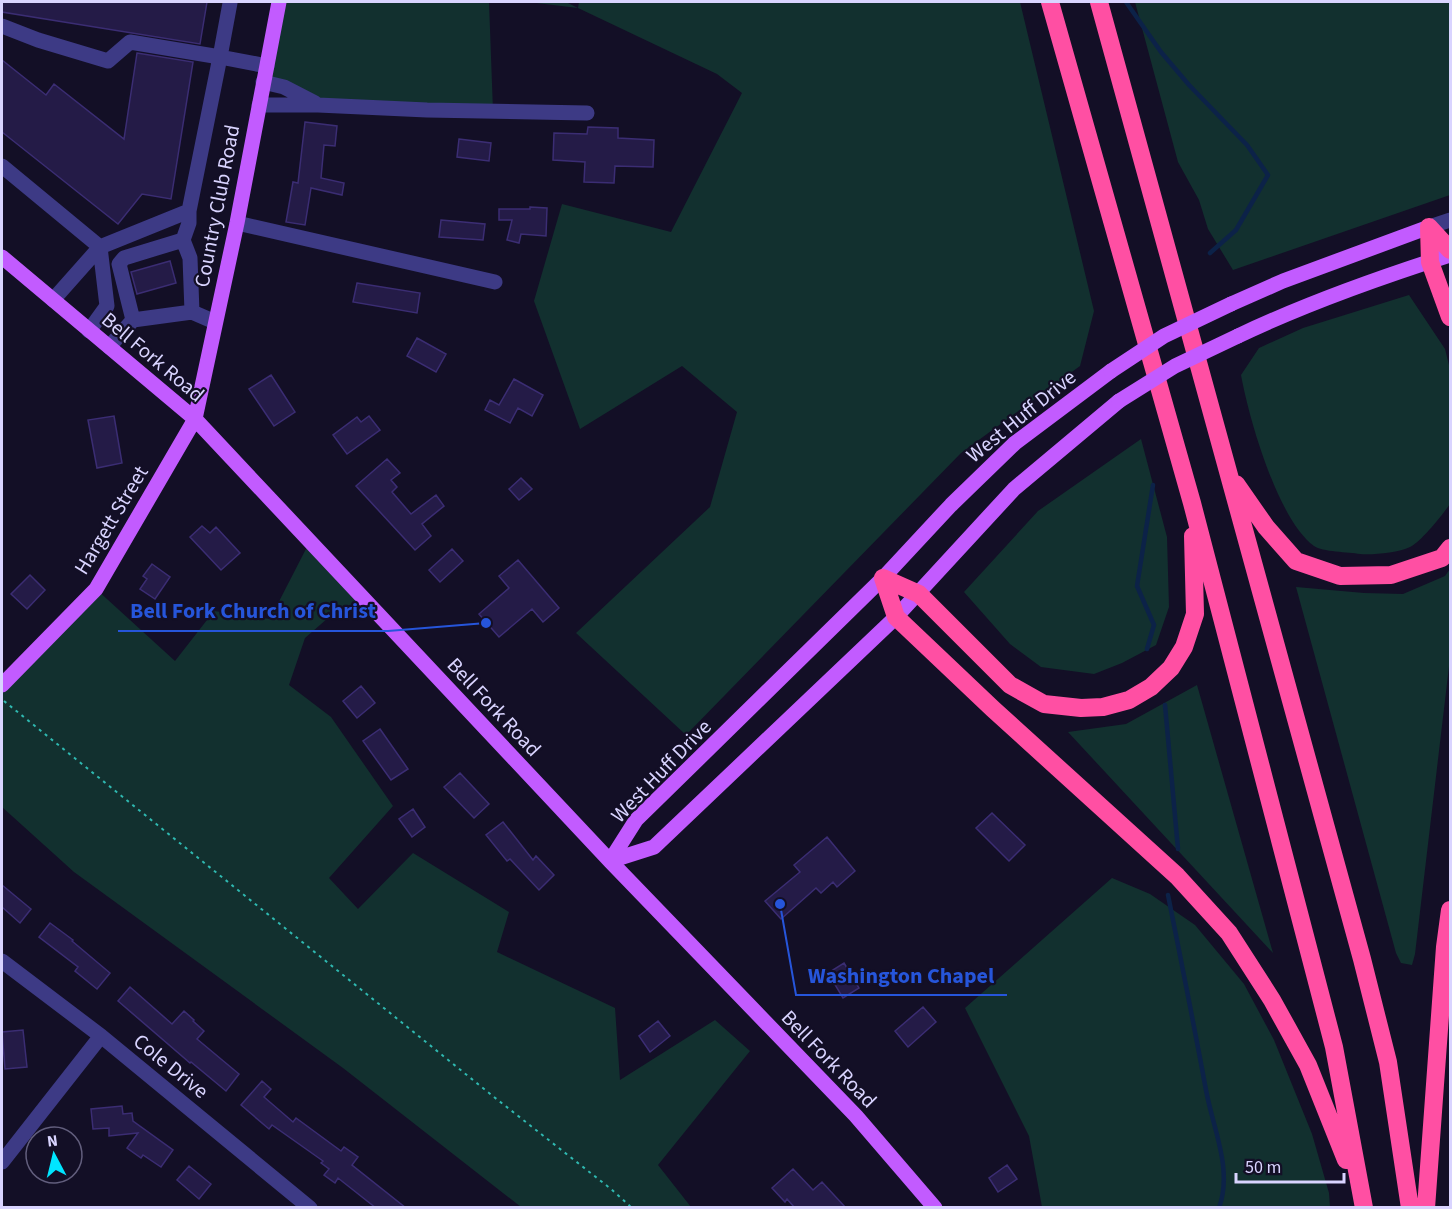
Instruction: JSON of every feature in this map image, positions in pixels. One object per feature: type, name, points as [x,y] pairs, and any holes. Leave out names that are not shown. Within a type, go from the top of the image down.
[{"type":"highway","points":[[1050,2],[1192,503],[1334,1047],[1363,1208]]},
{"type":"highway","points":[[1098,2],[1388,1062],[1410,1208]]},
{"type":"highway","points":[[1429,227],[1450,250]]},
{"type":"highway","points":[[1429,227],[1430,262],[1450,317]]},
{"type":"highway","points":[[1228,472],[1266,527],[1296,561],[1340,576],[1391,574],[1442,558],[1450,548]]},
{"type":"highway","points":[[883,578],[919,594],[1010,685],[1044,704],[1081,708],[1103,707],[1129,700],[1151,687],[1172,668],[1184,647],[1195,614],[1192,503]]},
{"type":"highway","points":[[883,578],[896,617],[993,709],[1177,876],[1229,933],[1272,1000],[1308,1065],[1332,1121],[1363,1208]]},
{"type":"highway","points":[[1426,1208],[1445,947],[1450,910]]},
{"type":"main road","name":"Country Club Road","points":[[195,419],[237,223],[279,2]]},
{"type":"main road","name":"West Huff Drive","points":[[610,861],[636,820],[883,578],[951,505],[1015,443],[1111,371],[1164,336],[1283,281],[1429,227]]},
{"type":"main road","name":"West Huff Drive","points":[[610,861],[654,847],[896,617],[1014,489],[1119,401],[1175,366],[1293,310],[1450,255]]},
{"type":"main road","name":"Bell Fork Road","points":[[2,257],[195,419],[610,861],[855,1116],[935,1208]]},
{"type":"main road","name":"Hargett Street","points":[[2,685],[96,589],[195,419]]},
{"type":"street","points":[[192,312],[190,258],[183,240],[189,223],[189,211],[230,3]]},
{"type":"street","points":[[2,26],[38,40],[108,61],[130,42],[267,66]]},
{"type":"street","points":[[263,82],[284,87],[318,105]]},
{"type":"street","points":[[259,105],[587,113]]},
{"type":"street","points":[[2,166],[100,247],[107,306],[89,331]]},
{"type":"street","points":[[52,300],[100,247],[189,211]]},
{"type":"street","name":"West Huff Drive","points":[[1429,227],[1450,220]]},
{"type":"street","points":[[237,223],[495,282]]},
{"type":"street","points":[[133,320],[119,264],[124,258],[183,240]]},
{"type":"street","points":[[109,347],[133,320],[192,312],[215,322]]},
{"type":"street","name":"Cole Drive","points":[[2,961],[102,1036],[310,1208]]},
{"type":"street","points":[[2,1162],[102,1036]]},
{"type":"path","points":[[2,699],[494,1097],[612,1189],[632,1208]]},
{"type":"green space","points":[[279,2],[489,2],[493,111],[318,105],[263,82]]},
{"type":"green space","points":[[528,2],[566,2],[578,8]]},
{"type":"green space","points":[[579,2],[1020,2],[1094,311],[1080,366],[961,453],[686,735],[576,633],[710,507],[737,412],[682,366],[580,429],[534,301],[562,204],[671,232],[742,93],[717,74],[578,8]]},
{"type":"green space","points":[[1135,2],[1450,2],[1450,195],[1233,270],[1208,229],[1199,200],[1178,162]]},
{"type":"green space","points":[[1409,295],[1445,349],[1450,369],[1450,504],[1420,540],[1405,549],[1365,554],[1318,548],[1301,533],[1277,492],[1258,442],[1241,375],[1259,348],[1303,328]]},
{"type":"green space","points":[[1141,439],[1167,537],[1169,607],[1156,645],[1122,663],[1094,674],[1041,667],[1010,644],[964,592],[1038,511]]},
{"type":"green space","points":[[308,545],[366,601],[328,618],[305,638],[289,685],[331,717],[393,806],[329,878],[358,909],[413,853],[509,912],[497,952],[615,1008],[620,1080],[715,1020],[750,1051],[658,1165],[691,1207],[521,1207],[343,1068],[74,872],[2,807],[2,685],[96,589],[175,661],[214,611],[270,619]]},
{"type":"green space","points":[[1450,569],[1450,658],[1412,965],[1401,963],[1396,953],[1296,587],[1403,594],[1445,576]]},
{"type":"green space","points":[[1197,685],[1273,953],[1068,732],[1126,724]]},
{"type":"green space","points":[[1112,878],[1150,894],[1195,925],[1244,984],[1274,1040],[1312,1134],[1329,1193],[1330,1207],[1042,1207],[1029,1136],[965,1008]]},
{"type":"building","points":[[2,2],[207,2],[200,44],[2,12]]},
{"type":"building","points":[[137,53],[193,62],[171,199],[142,194],[118,224],[2,132],[2,60],[46,95],[54,84],[124,139]]},
{"type":"building","points":[[305,122],[337,126],[335,146],[324,145],[321,178],[344,183],[342,195],[311,188],[305,225],[286,222],[293,182],[298,183]]},
{"type":"building","points":[[588,127],[618,128],[618,138],[654,140],[653,167],[615,166],[614,183],[584,182],[585,162],[553,160],[554,133],[587,134]]},
{"type":"building","points":[[459,139],[491,143],[489,161],[457,157]]},
{"type":"building","points":[[530,207],[547,208],[546,236],[521,234],[519,243],[507,240],[512,220],[499,220],[499,209],[530,209]]},
{"type":"building","points":[[441,220],[485,224],[483,240],[439,237]]},
{"type":"building","points":[[170,261],[176,283],[137,294],[131,272]]},
{"type":"building","points":[[357,283],[420,293],[417,313],[353,302]]},
{"type":"building","points":[[417,338],[446,354],[436,372],[407,356]]},
{"type":"building","points":[[271,375],[295,412],[274,426],[249,389]]},
{"type":"building","points":[[514,379],[543,395],[532,416],[518,408],[510,423],[485,410],[490,400],[499,405]]},
{"type":"building","points":[[114,416],[122,463],[97,468],[88,420]]},
{"type":"building","points":[[369,416],[380,430],[347,454],[333,435],[357,417],[361,422]]},
{"type":"building","points":[[387,459],[400,473],[391,480],[397,487],[392,492],[411,514],[436,495],[444,506],[422,524],[431,536],[415,550],[356,486]]},
{"type":"building","points":[[521,478],[532,489],[519,500],[509,489]]},
{"type":"building","points":[[202,526],[210,533],[216,527],[240,553],[221,570],[190,537]]},
{"type":"building","points":[[452,549],[463,561],[440,582],[429,570]]},
{"type":"building","points":[[518,560],[559,608],[543,622],[532,609],[499,637],[479,614],[509,588],[499,576]]},
{"type":"building","points":[[152,564],[170,577],[155,599],[140,589],[147,579],[143,576]]},
{"type":"building","points":[[30,575],[45,590],[27,609],[11,594]]},
{"type":"building","points":[[361,686],[375,703],[357,718],[343,701]]},
{"type":"building","points":[[380,729],[408,769],[391,780],[363,741]]},
{"type":"building","points":[[460,773],[489,804],[474,818],[444,787]]},
{"type":"building","points":[[413,809],[425,827],[412,837],[399,819]]},
{"type":"building","points":[[992,813],[1025,845],[1009,861],[976,828]]},
{"type":"building","points":[[503,822],[533,860],[536,856],[554,875],[539,890],[510,859],[507,861],[486,835]]},
{"type":"building","points":[[827,837],[855,871],[837,887],[833,882],[821,893],[816,888],[781,919],[765,901],[800,872],[794,865]]},
{"type":"building","points":[[2,885],[31,909],[20,923],[2,907]]},
{"type":"building","points":[[50,923],[110,973],[97,989],[75,971],[78,967],[39,937]]},
{"type":"building","points":[[844,963],[859,988],[843,998],[828,973]]},
{"type":"building","points":[[130,987],[172,1024],[184,1011],[194,1020],[204,1031],[197,1039],[239,1074],[226,1091],[118,1001]]},
{"type":"building","points":[[923,1007],[936,1022],[908,1047],[895,1031]]},
{"type":"building","points":[[658,1021],[670,1036],[650,1052],[639,1036]]},
{"type":"building","points":[[23,1030],[27,1067],[5,1069],[2,1032]]},
{"type":"building","points":[[262,1081],[271,1089],[264,1097],[293,1122],[296,1118],[341,1151],[344,1147],[358,1157],[352,1165],[406,1208],[376,1208],[338,1178],[335,1183],[324,1175],[329,1169],[321,1163],[323,1161],[272,1125],[269,1129],[241,1105]]},
{"type":"building","points":[[122,1106],[123,1114],[132,1113],[133,1121],[173,1150],[161,1167],[143,1155],[141,1158],[127,1148],[138,1133],[109,1136],[109,1128],[93,1129],[91,1109]]},
{"type":"building","points":[[1007,1165],[1017,1179],[998,1192],[989,1178]]},
{"type":"building","points":[[189,1166],[211,1184],[199,1199],[177,1180]]},
{"type":"building","points":[[793,1169],[813,1190],[822,1182],[846,1208],[795,1208],[787,1199],[785,1202],[772,1188]]},
{"type":"waterway","points":[[1126,2],[1161,52],[1189,85],[1247,145],[1268,175],[1236,230],[1210,253]]},
{"type":"waterway","points":[[1147,649],[1154,625],[1137,586],[1153,485]]},
{"type":"waterway","points":[[1165,705],[1178,849]]},
{"type":"waterway","points":[[1168,895],[1206,1090],[1223,1164],[1223,1193],[1219,1208]]},
{"type":"place","name":"Bell Fork Church of Christ","points":[[486,623]]},
{"type":"place","name":"Washington Chapel","points":[[780,904]]}]
